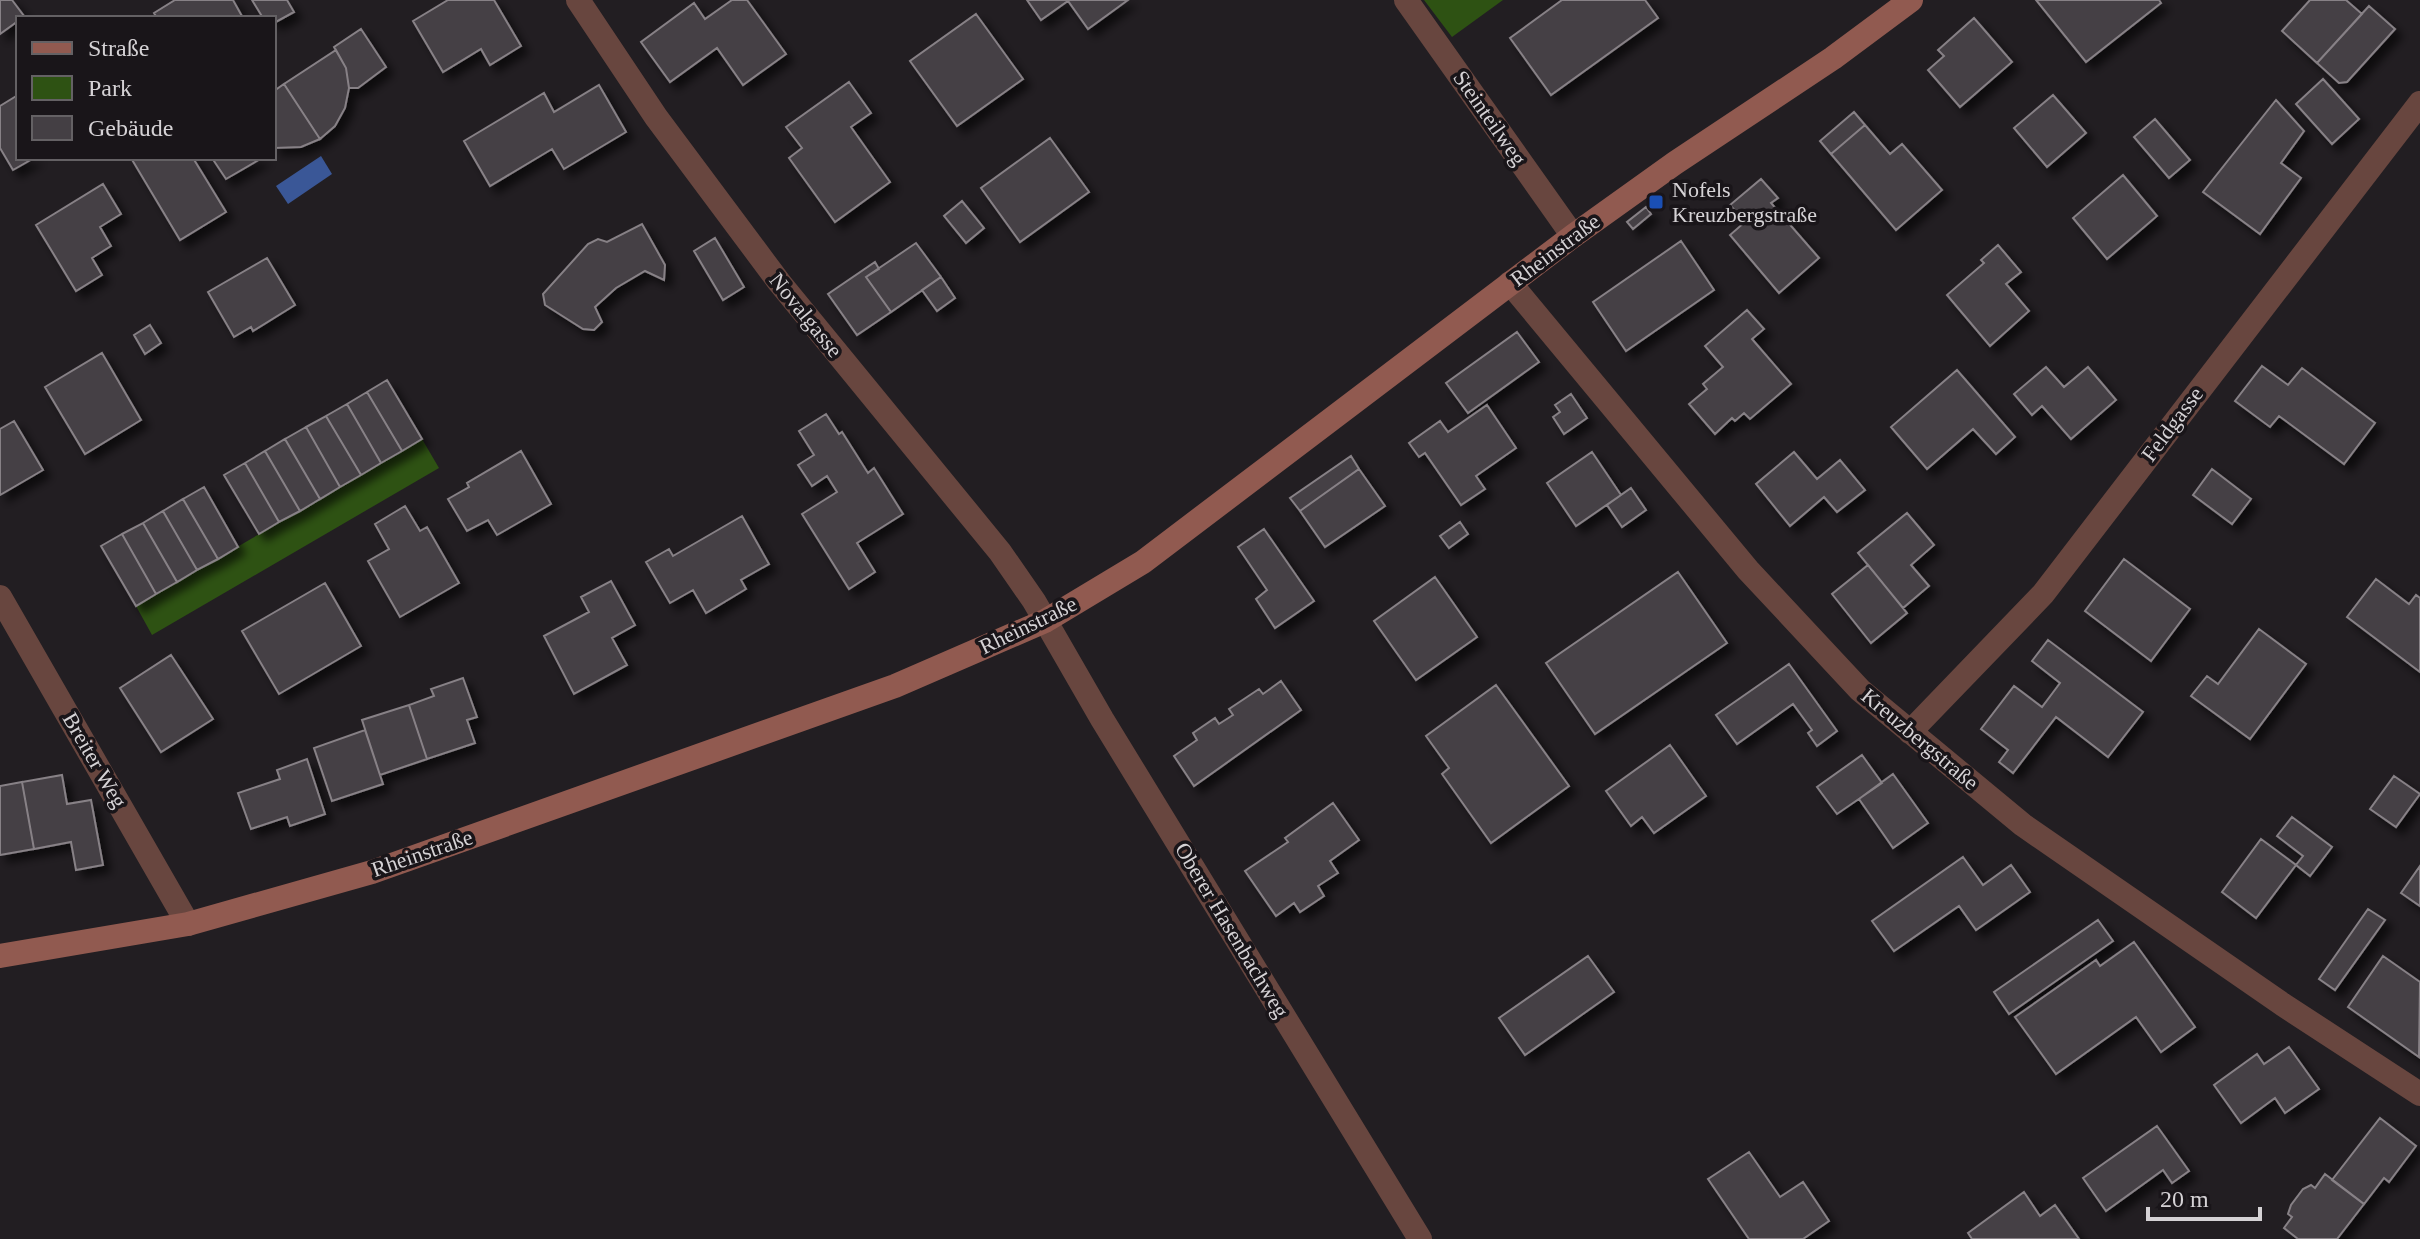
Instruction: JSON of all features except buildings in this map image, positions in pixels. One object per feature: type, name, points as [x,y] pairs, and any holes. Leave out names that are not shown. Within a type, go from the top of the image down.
[{"type":"main road","name":"Rheinstraße","points":[[0,956],[188,924],[386,867],[895,686],[1045,621],[1143,562],[1573,236],[1675,163],[1833,58],[1911,0]]},
{"type":"street","name":"Novalgasse","points":[[578,0],[656,117],[779,282],[1000,552],[1045,621]]},
{"type":"street","name":"Steinteilweg","points":[[1406,0],[1573,236]]},
{"type":"street","name":"Feldgasse","points":[[1910,732],[2043,594],[2420,103]]},
{"type":"street","name":"Kreuzbergstraße","points":[[1510,283],[1766,590],[1860,690],[2023,825],[2269,995],[2420,1094]]},
{"type":"street","name":"Breiter Weg","points":[[0,597],[188,924]]},
{"type":"street","name":"Oberer Hasenbachweg","points":[[1045,621],[1420,1239]]},
{"type":"green space","points":[[1424,0],[1503,0],[1452,37]]},
{"type":"green space","points":[[422,439],[439,468],[152,635],[136,606]]},
{"type":"water","points":[[321,156],[332,174],[288,204],[276,186]]},
{"type":"place","name":"Nofels Kreuzbergstraße","points":[[1656,202]]}]
